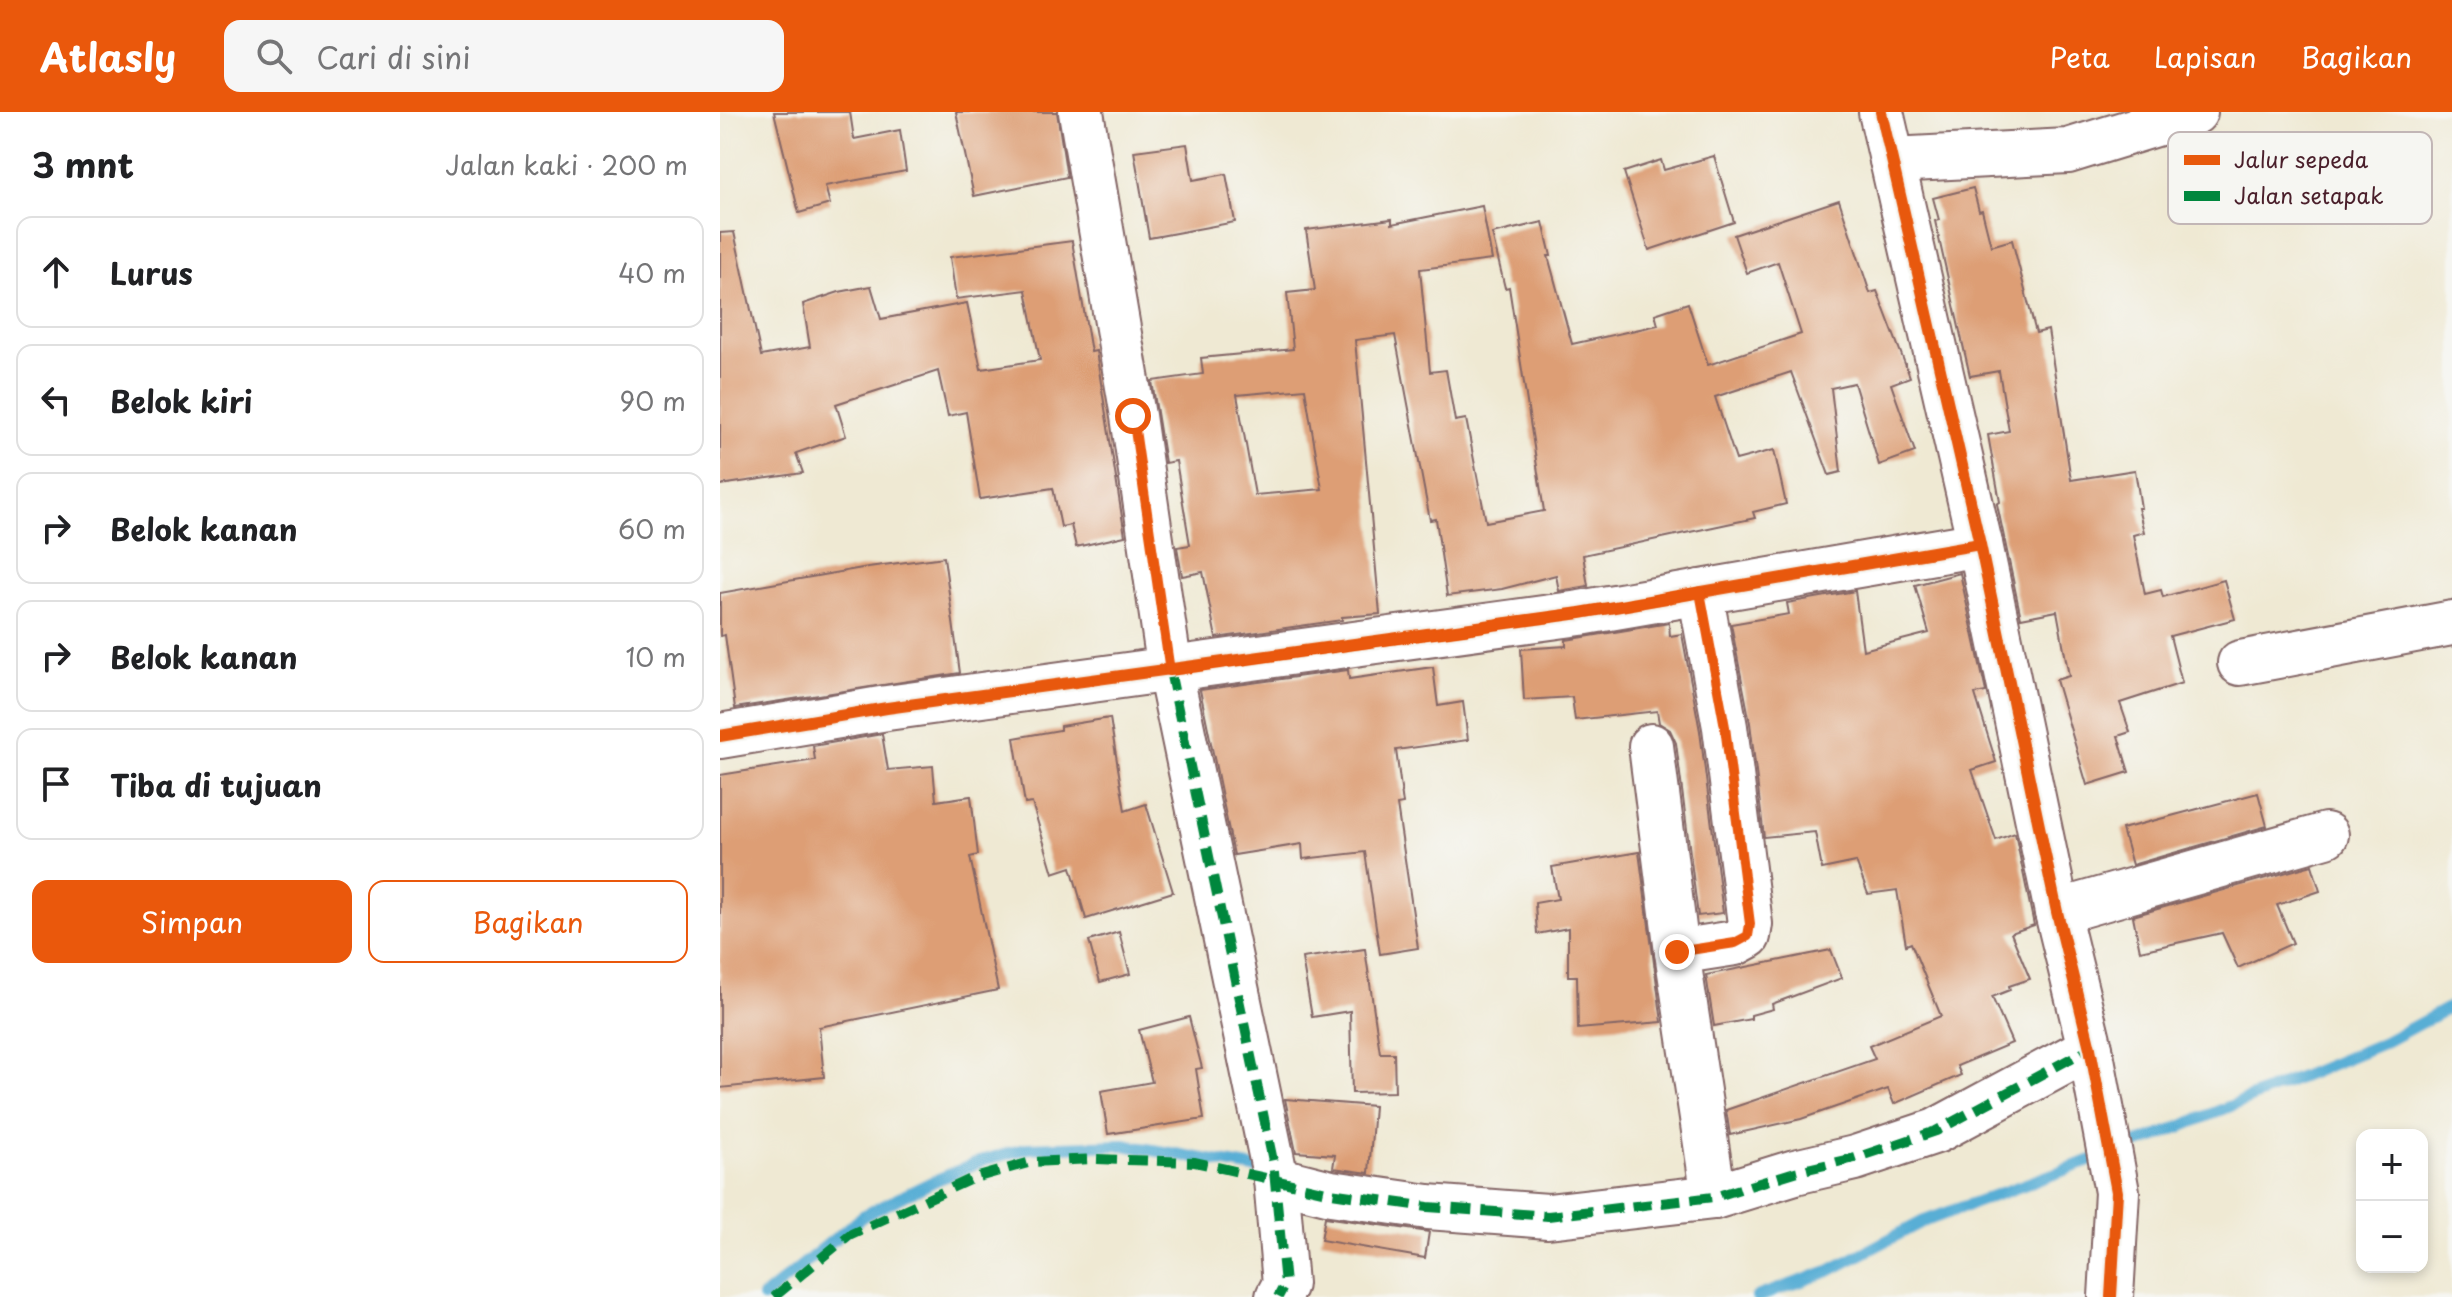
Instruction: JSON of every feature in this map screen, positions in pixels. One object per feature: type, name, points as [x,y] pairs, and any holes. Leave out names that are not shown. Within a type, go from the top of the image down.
[{"type":"street","points":[[1081,112],[1133,416],[1170,671],[1274,1170],[1285,1284],[1278,1297]]},
{"type":"street","points":[[1881,112],[1980,544],[2057,912],[2090,1052],[2117,1192],[2111,1297]]},
{"type":"street","points":[[1892,160],[2068,151],[2195,112]]},
{"type":"street","points":[[720,736],[887,708],[1580,613],[1980,544]]},
{"type":"street","points":[[1677,952],[1735,943],[1748,936],[1750,924],[1725,727],[1700,592]]},
{"type":"street","points":[[2240,663],[2452,623]]},
{"type":"street","points":[[1651,746],[1677,952],[1714,1197]]},
{"type":"street","points":[[2057,912],[2326,835]]},
{"type":"street","points":[[1274,1170],[1331,1193],[1428,1207],[1548,1216],[1714,1197],[1795,1172],[1855,1158],[1936,1131],[2090,1052]]},
{"type":"building","points":[[774,112],[850,112],[854,139],[900,130],[906,171],[825,186],[830,204],[799,213]]},
{"type":"building","points":[[956,112],[1057,112],[1067,177],[974,196]]},
{"type":"building","points":[[1187,144],[1193,180],[1226,174],[1235,222],[1149,238],[1134,151]]},
{"type":"building","points":[[1714,156],[1734,222],[1649,250],[1624,172],[1661,160],[1664,170]]},
{"type":"building","points":[[1973,188],[1991,246],[2012,240],[2036,333],[2048,330],[2071,480],[2135,470],[2141,508],[2138,508],[2144,532],[2133,535],[2145,594],[2161,590],[2163,597],[2224,580],[2235,619],[2170,636],[2182,683],[2120,703],[2130,732],[2118,736],[2129,772],[2087,785],[2056,680],[2069,676],[2057,611],[2021,618],[1997,504],[2000,502],[1988,435],[2009,431],[1999,371],[1970,376],[1935,221],[1939,220],[1933,198]]},
{"type":"building","points":[[1839,200],[1870,293],[1877,291],[1910,377],[1891,384],[1915,452],[1879,465],[1854,383],[1831,388],[1841,472],[1829,475],[1791,372],[1715,397],[1736,460],[1774,450],[1786,504],[1753,512],[1755,518],[1583,555],[1588,586],[1559,591],[1556,575],[1502,589],[1447,596],[1436,519],[1430,520],[1395,335],[1355,340],[1380,614],[1342,617],[1342,620],[1216,638],[1203,572],[1182,576],[1177,547],[1190,545],[1176,461],[1165,463],[1152,381],[1203,374],[1201,358],[1293,349],[1287,293],[1315,290],[1306,230],[1392,219],[1392,224],[1482,206],[1492,260],[1420,269],[1430,372],[1446,370],[1455,421],[1466,419],[1486,522],[1544,511],[1509,287],[1505,288],[1492,234],[1543,222],[1551,256],[1548,256],[1572,344],[1658,325],[1655,314],[1688,303],[1708,365],[1801,334],[1778,262],[1747,273],[1734,235]],"holes":[[[1305,389],[1322,489],[1255,495],[1237,395]]]},
{"type":"building","points":[[734,232],[761,356],[810,347],[803,304],[871,286],[881,319],[967,303],[981,369],[1040,360],[1026,290],[956,299],[950,257],[1072,241],[1091,352],[1096,351],[1125,536],[1076,547],[1071,525],[1061,527],[1053,488],[980,499],[966,412],[948,416],[938,371],[836,404],[846,436],[796,453],[803,473],[720,485],[720,233]]},
{"type":"building","points":[[944,557],[960,673],[735,708],[725,635],[720,636],[720,593]]},
{"type":"building","points":[[1960,573],[1986,692],[1975,694],[1996,762],[1972,770],[1996,840],[2015,833],[2034,925],[2011,933],[2030,979],[2009,986],[2010,990],[1992,997],[2012,1043],[1957,1066],[1961,1075],[1894,1104],[1888,1089],[1801,1119],[1730,1135],[1726,1110],[1875,1059],[1869,1046],[1941,1016],[1911,943],[1906,945],[1897,890],[1868,894],[1856,862],[1822,869],[1815,832],[1764,837],[1750,723],[1731,624],[1789,614],[1787,603],[1855,591],[1863,650],[1929,633],[1915,585]]},
{"type":"building","points":[[1669,623],[1670,636],[1682,634],[1700,731],[1723,913],[1698,916],[1676,743],[1670,730],[1659,723],[1657,711],[1575,720],[1572,697],[1524,700],[1521,649],[1566,646],[1566,640]]},
{"type":"building","points":[[1433,667],[1438,706],[1463,702],[1468,740],[1396,750],[1403,804],[1397,805],[1418,948],[1380,954],[1365,852],[1303,859],[1302,844],[1234,855],[1200,690],[1348,670],[1349,679]]},
{"type":"building","points":[[1110,718],[1125,811],[1146,804],[1173,892],[1086,919],[1071,867],[1053,873],[1032,803],[1025,804],[1014,738]]},
{"type":"building","points":[[882,734],[888,770],[933,766],[936,801],[971,796],[978,855],[970,857],[998,990],[819,1027],[824,1077],[720,1088],[720,775],[815,760],[813,746]]},
{"type":"building","points":[[2258,793],[2267,826],[2132,865],[2122,829]]},
{"type":"building","points":[[1639,852],[1662,1022],[1578,1029],[1577,976],[1568,976],[1568,928],[1537,934],[1535,903],[1558,899],[1552,867]]},
{"type":"building","points":[[2312,865],[2320,891],[2277,905],[2293,943],[2238,968],[2222,933],[2140,951],[2133,916]]},
{"type":"building","points":[[1119,932],[1130,974],[1100,982],[1089,941]]},
{"type":"building","points":[[1365,949],[1380,1053],[1394,1053],[1395,1092],[1352,1093],[1350,1011],[1312,1017],[1302,958]]},
{"type":"building","points":[[1831,950],[1842,978],[1772,1004],[1773,1009],[1751,1015],[1751,1019],[1714,1026],[1706,975]]},
{"type":"building","points":[[1189,1017],[1202,1068],[1196,1069],[1204,1119],[1108,1134],[1101,1091],[1152,1082],[1139,1030]]},
{"type":"building","points":[[1285,1099],[1374,1106],[1369,1173],[1333,1168],[1335,1155],[1296,1152]]},
{"type":"building","points":[[1325,1217],[1429,1232],[1425,1258],[1321,1240]]},
{"type":"waterway","points":[[1757,1297],[1829,1271],[1922,1222],[2163,1134],[2385,1042],[2452,1006]]},
{"type":"waterway","points":[[763,1297],[863,1216],[984,1160],[1029,1148],[1124,1145],[1266,1170]]},
{"type":"marked path","points":[[1170,671],[1273,1161],[1285,1284],[1278,1297]]},
{"type":"marked path","points":[[774,1297],[849,1235],[971,1179],[1031,1162],[1095,1159],[1195,1162],[1331,1193],[1428,1207],[1548,1216],[1714,1197],[1795,1172],[1855,1158],[1936,1131],[2090,1048]]},
{"type":"cycle path","points":[[1881,112],[1980,544],[2057,912],[2090,1048],[2117,1192],[2111,1297]]},
{"type":"cycle path","points":[[720,736],[887,708],[1580,613],[1980,544]]},
{"type":"route","points":[[1133,416],[1170,671],[1580,613],[1700,592],[1725,727],[1750,924],[1748,936],[1735,943],[1677,952]]}]
